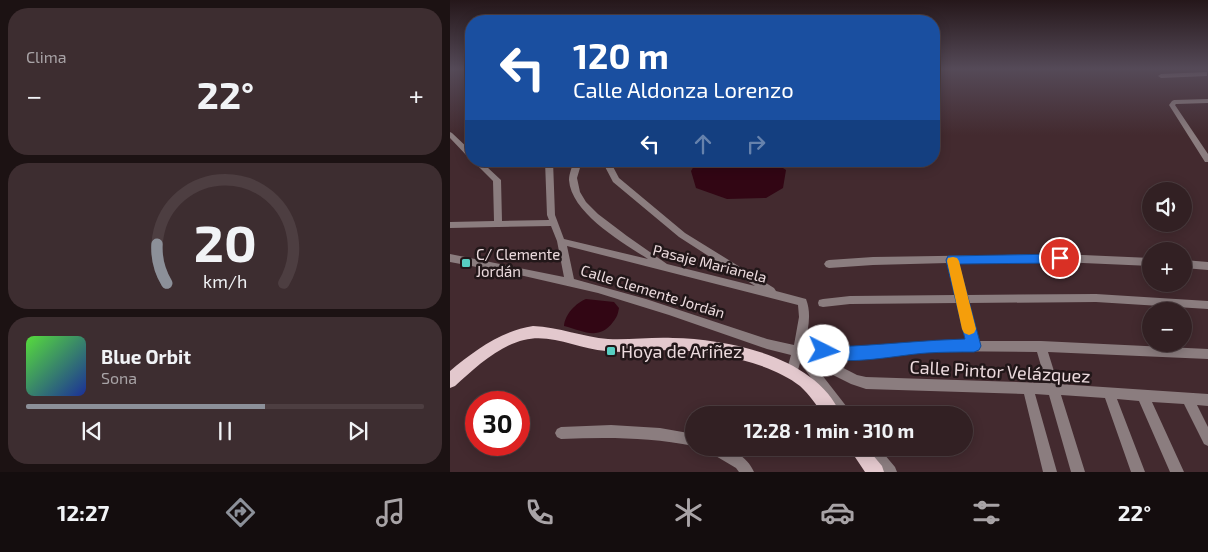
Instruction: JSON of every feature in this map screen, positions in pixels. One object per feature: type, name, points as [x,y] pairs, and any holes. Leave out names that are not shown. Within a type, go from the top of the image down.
[{"type":"main road","points":[[450,381],[491,348],[522,334],[542,331],[585,343],[606,345],[674,344],[703,347],[750,357],[766,362],[803,379],[826,406]]},
{"type":"main road","points":[[863,456],[876,472]]},
{"type":"street","points":[[1208,101],[1179,101],[1174,102],[1172,105],[1208,160]]},
{"type":"street","points":[[450,134],[465,149]]},
{"type":"street","points":[[482,167],[497,180],[498,224]]},
{"type":"street","points":[[549,167],[551,215],[562,241],[570,281]]},
{"type":"street","points":[[576,167],[573,180],[581,204],[599,220],[668,268]]},
{"type":"street","points":[[609,167],[616,180],[682,235],[726,265],[780,296]]},
{"type":"street","points":[[450,225],[553,223]]},
{"type":"street","name":"Pasaje Marianela","points":[[562,241],[802,302],[805,309],[798,351]]},
{"type":"street","name":"Calle Clemente Jordán","points":[[450,258],[570,281],[644,303],[772,347],[798,351],[850,353],[929,346],[1042,346],[1208,354]]},
{"type":"street","points":[[830,264],[873,260],[1060,258],[1142,262]]},
{"type":"street","points":[[952,260],[974,346]]},
{"type":"street","points":[[1192,265],[1208,266]]},
{"type":"street","points":[[823,303],[850,300],[1096,298],[1208,304]]},
{"type":"street","points":[[750,357],[756,342]]},
{"type":"street","points":[[1042,346],[1078,472]]},
{"type":"street","points":[[766,362],[772,347]]},
{"type":"street","points":[[792,373],[798,351]]},
{"type":"street","points":[[798,351],[839,406]]},
{"type":"street","name":"Calle Pintor Velázquez","points":[[798,351],[854,380],[866,383],[1054,389],[1208,400]]},
{"type":"street","points":[[1028,388],[1050,472]]},
{"type":"street","points":[[1109,394],[1138,472]]},
{"type":"street","points":[[1143,396],[1177,472]]},
{"type":"street","points":[[1187,398],[1208,440]]},
{"type":"street","points":[[561,433],[635,430],[685,438]]},
{"type":"street","points":[[728,456],[741,463],[747,472]]},
{"type":"street","points":[[877,456],[890,472]]},
{"type":"shaded area","points":[[693,167],[782,167],[786,170],[783,188],[766,198],[727,199],[696,188],[691,171]]},
{"type":"shaded area","points":[[586,299],[614,302],[619,308],[617,315],[608,328],[596,333],[590,333],[564,326],[566,317],[578,303]]},
{"type":"slow traffic","points":[[953,261],[969,329]]},
{"type":"place","name":"C/ Clemente Jordán","points":[[466,263]]},
{"type":"place","name":"Hoya de Ariñez","points":[[611,351]]},
{"type":"route","points":[[824,351],[850,353],[929,346],[974,346],[952,260],[1060,258]]}]
